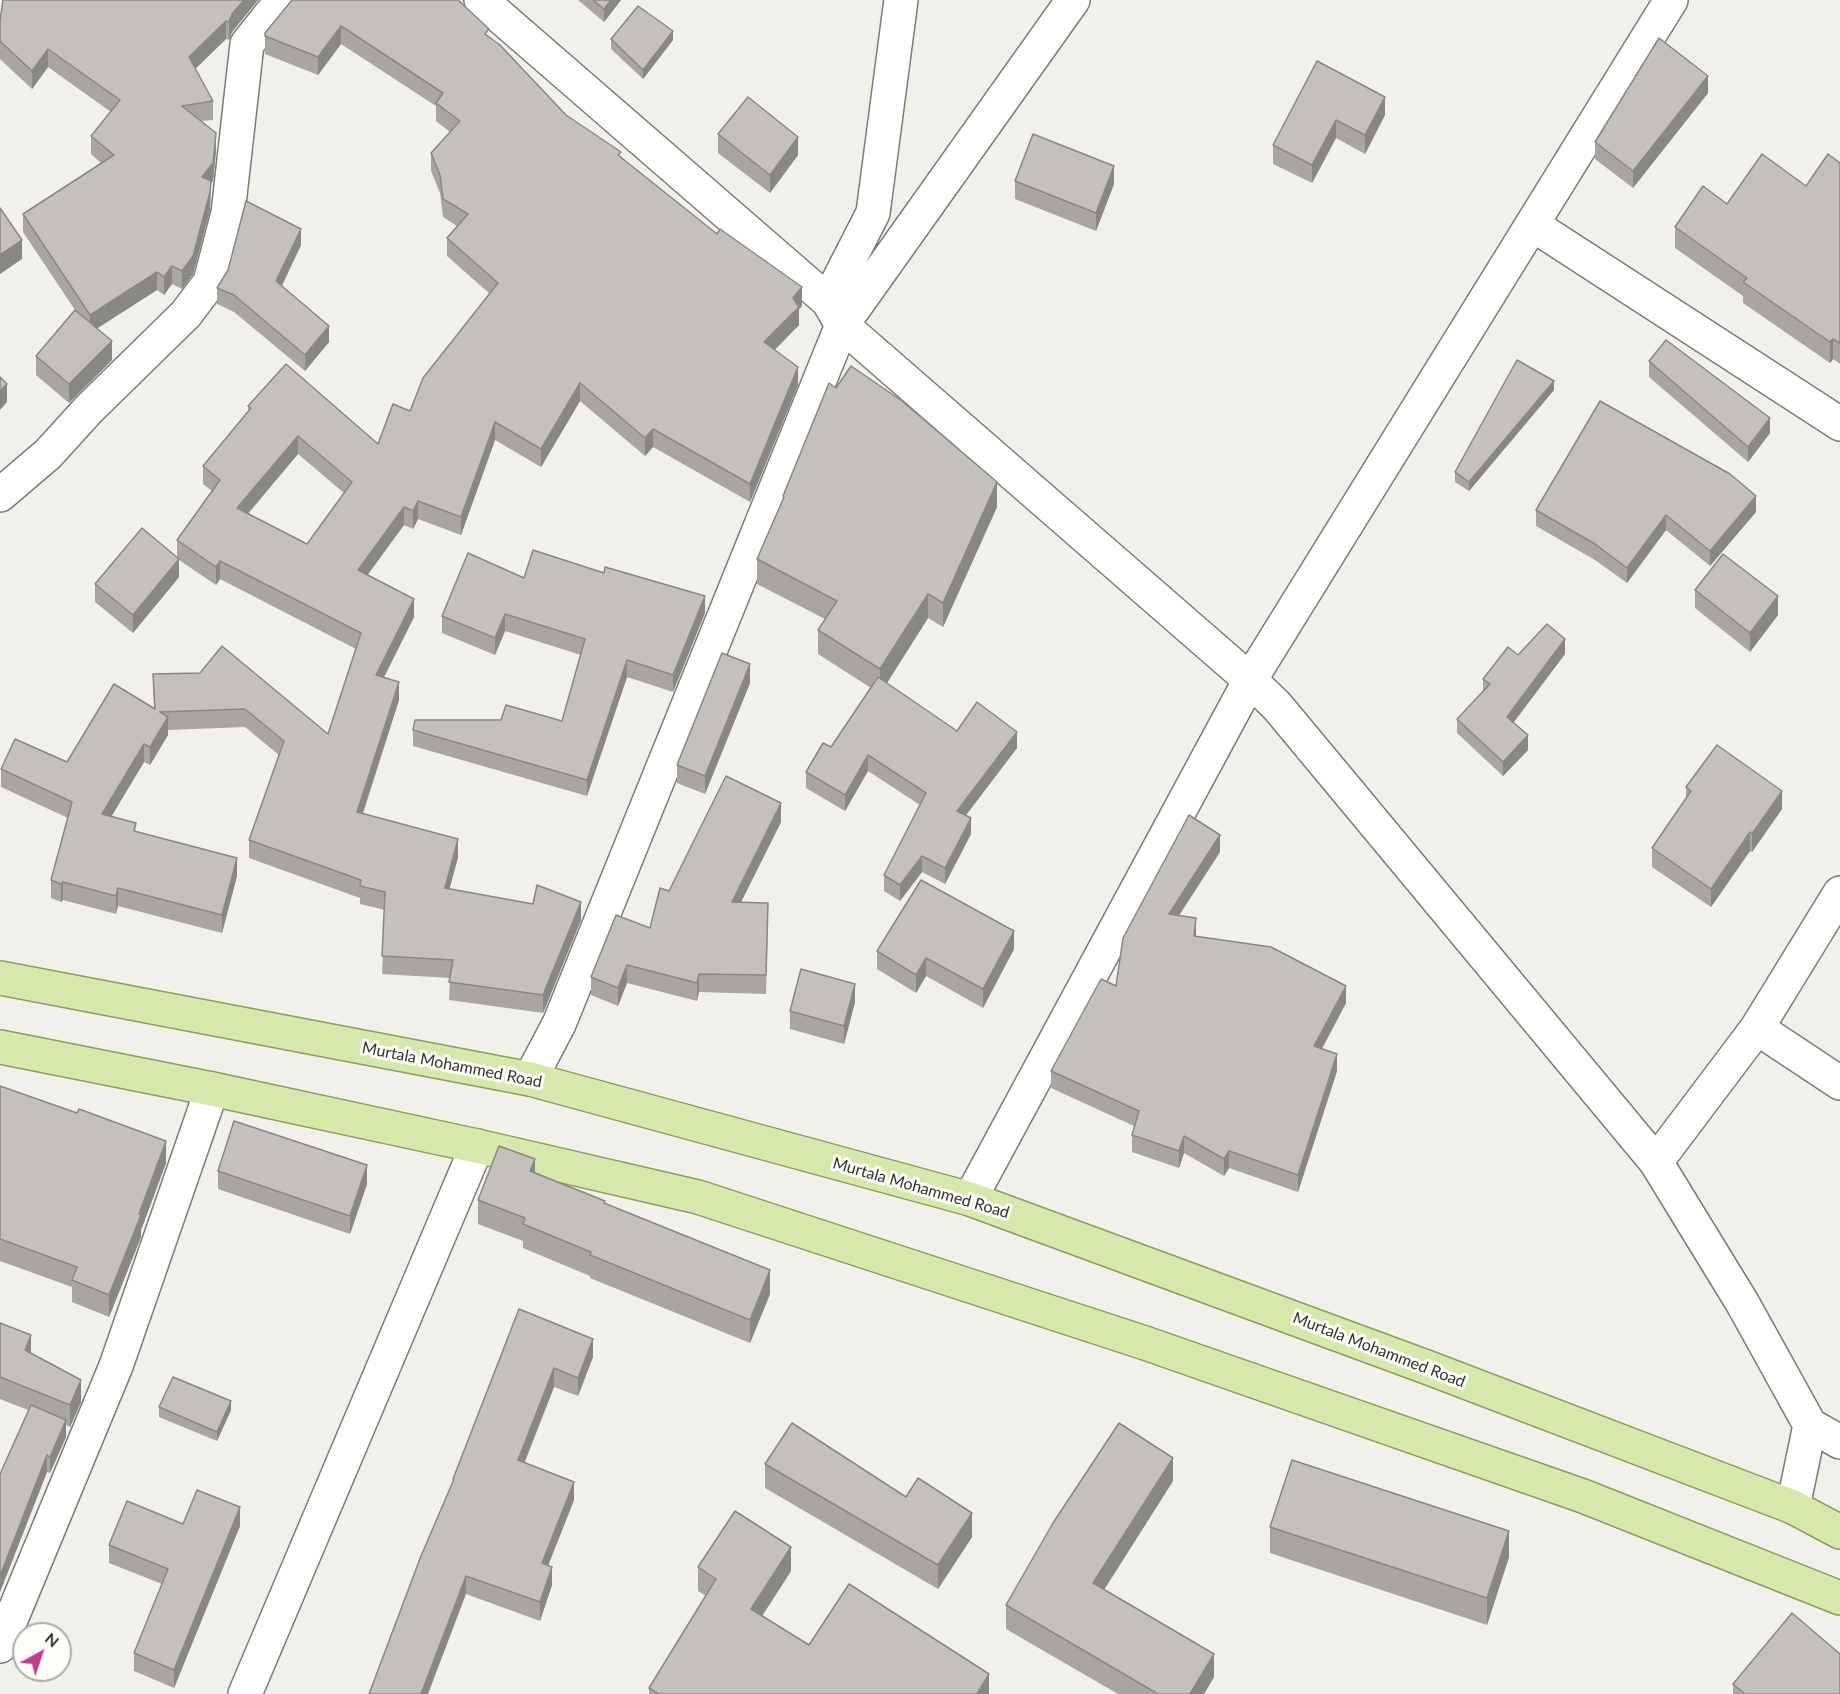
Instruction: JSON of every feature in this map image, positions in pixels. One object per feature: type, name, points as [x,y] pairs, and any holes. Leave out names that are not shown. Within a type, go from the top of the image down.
[{"type":"main road","name":"Murtala Mohammed Road","points":[[0,978],[530,1079],[970,1199],[1429,1368],[1793,1507],[1840,1532]]},
{"type":"main road","points":[[0,1047],[212,1089],[477,1146],[698,1197],[1145,1343],[1583,1496],[1840,1599]]},
{"type":"street","points":[[0,495],[48,454],[88,409],[186,314],[210,282],[228,213],[247,44],[282,0]]},
{"type":"street","points":[[481,0],[1277,706],[1656,1162],[1743,1304],[1810,1425],[1840,1443]]},
{"type":"street","points":[[530,1079],[559,1024],[873,213],[901,0]]},
{"type":"street","points":[[835,314],[1073,0]]},
{"type":"street","points":[[970,1199],[1250,680],[1671,0]]},
{"type":"street","points":[[1533,225],[1840,424]]},
{"type":"street","points":[[1656,1162],[1756,1028],[1840,893]]},
{"type":"street","points":[[1756,1028],[1840,1083]]},
{"type":"street","points":[[0,1646],[116,1366],[212,1089]]},
{"type":"street","points":[[245,1694],[477,1146]]},
{"type":"street","points":[[1793,1507],[1810,1425]]},
{"type":"building","points":[[3,0],[244,0],[232,14],[229,22],[226,21],[189,57],[213,101],[182,106],[216,133],[213,163],[202,177],[211,181],[210,192],[193,256],[182,271],[172,266],[164,277],[157,272],[90,315],[23,214],[114,155],[91,136],[120,100],[48,49],[32,71],[0,41]]},
{"type":"building","points":[[292,0],[458,0],[489,29],[485,34],[500,45],[566,115],[621,152],[618,155],[717,234],[720,229],[802,287],[793,298],[799,307],[764,342],[798,367],[750,484],[653,429],[645,438],[580,383],[541,449],[495,422],[461,517],[418,501],[413,511],[404,507],[358,570],[414,599],[376,675],[399,682],[357,812],[458,839],[445,888],[533,904],[537,885],[581,902],[543,995],[449,982],[453,960],[382,956],[385,892],[360,886],[361,880],[249,840],[284,741],[245,709],[160,712],[168,717],[150,747],[144,744],[102,814],[136,823],[134,831],[237,858],[222,915],[118,888],[116,896],[51,880],[72,802],[1,769],[15,739],[67,762],[114,684],[155,709],[153,674],[200,673],[222,646],[328,734],[361,633],[220,561],[216,567],[177,540],[220,480],[203,466],[251,408],[248,406],[286,364],[378,444],[393,404],[410,411],[423,378],[498,283],[447,238],[468,214],[443,199],[440,175],[431,153],[460,121],[436,103],[443,93],[341,26],[318,57],[265,36],[265,33]],"holes":[[[298,436],[352,482],[307,544],[237,508]]]},
{"type":"building","points":[[593,0],[611,0],[604,9]]},
{"type":"building","points":[[638,6],[673,31],[643,70],[611,39]]},
{"type":"building","points":[[1659,38],[1708,76],[1633,171],[1595,142]]},
{"type":"building","points":[[1317,61],[1385,97],[1365,135],[1336,120],[1312,165],[1273,145]]},
{"type":"building","points":[[748,97],[798,137],[770,175],[718,134]]},
{"type":"building","points":[[1033,134],[1114,166],[1096,213],[1015,181]]},
{"type":"building","points":[[1762,154],[1806,186],[1828,154],[1840,163],[1840,343],[1833,339],[1830,342],[1743,282],[1747,278],[1675,227],[1703,186],[1727,204]]},
{"type":"building","points":[[246,201],[301,229],[276,281],[329,326],[305,355],[234,295],[217,288],[228,270]]},
{"type":"building","points":[[0,208],[22,240],[0,255]]},
{"type":"building","points":[[75,310],[112,341],[69,384],[36,356]]},
{"type":"building","points":[[1666,340],[1770,418],[1748,447],[1649,361]]},
{"type":"building","points":[[1517,360],[1554,381],[1469,482],[1455,472]]},
{"type":"building","points":[[851,366],[902,401],[997,482],[943,603],[928,594],[880,669],[818,630],[837,601],[757,559],[829,383],[836,388]]},
{"type":"building","points":[[0,377],[7,384],[0,391]]},
{"type":"building","points":[[1600,401],[1730,474],[1756,496],[1710,551],[1666,515],[1627,568],[1595,544],[1536,510]]},
{"type":"building","points":[[142,528],[179,559],[133,615],[95,584]]},
{"type":"building","points":[[533,550],[604,573],[605,567],[705,596],[673,675],[627,660],[587,780],[413,730],[415,720],[501,720],[506,705],[562,721],[585,639],[505,614],[495,638],[442,616],[468,553],[524,578]]},
{"type":"building","points":[[1723,554],[1778,596],[1750,633],[1695,590]]},
{"type":"building","points":[[1547,624],[1565,639],[1507,717],[1528,735],[1503,762],[1457,719],[1490,684],[1483,679],[1508,647],[1518,655]]},
{"type":"building","points":[[722,653],[750,664],[705,776],[677,765]]},
{"type":"building","points":[[878,677],[957,731],[977,702],[1017,732],[957,811],[971,818],[945,868],[922,856],[900,885],[884,875],[926,793],[868,755],[845,795],[806,772],[823,743],[831,747]]},
{"type":"building","points":[[1717,745],[1782,791],[1752,834],[1750,832],[1711,889],[1652,848],[1691,791],[1686,787]]},
{"type":"building","points":[[726,776],[781,803],[732,902],[768,903],[766,975],[699,974],[697,983],[627,965],[618,988],[591,977],[616,915],[650,928],[660,888],[669,891]]},
{"type":"building","points":[[1189,815],[1220,835],[1169,914],[1196,918],[1194,936],[1271,947],[1346,986],[1314,1046],[1337,1054],[1298,1175],[1229,1151],[1224,1159],[1184,1136],[1179,1151],[1132,1135],[1139,1111],[1051,1071],[1101,979],[1116,986],[1123,938]]},
{"type":"building","points":[[921,880],[1014,931],[983,989],[926,958],[916,975],[877,951]]},
{"type":"building","points":[[801,969],[855,984],[844,1026],[790,1011]]},
{"type":"building","points":[[0,1086],[77,1113],[79,1109],[166,1141],[139,1214],[141,1215],[109,1295],[72,1280],[77,1267],[0,1239]]},
{"type":"building","points":[[234,1121],[367,1165],[350,1216],[218,1171]]},
{"type":"building","points":[[499,1146],[535,1159],[530,1171],[770,1270],[750,1320],[590,1255],[591,1252],[523,1224],[525,1218],[478,1200]]},
{"type":"building","points":[[519,1309],[593,1339],[578,1378],[554,1368],[518,1460],[574,1482],[542,1563],[552,1567],[540,1602],[466,1576],[421,1694],[369,1694],[421,1556],[454,1479]]},
{"type":"building","points":[[0,1323],[31,1335],[25,1350],[81,1380],[70,1405],[0,1377]]},
{"type":"building","points":[[173,1377],[231,1401],[217,1432],[159,1407]]},
{"type":"building","points":[[31,1405],[66,1420],[50,1457],[47,1455],[0,1576],[0,1474]]},
{"type":"building","points":[[792,1423],[906,1497],[918,1478],[972,1513],[938,1565],[765,1464]]},
{"type":"building","points":[[1119,1423],[1173,1458],[1093,1583],[1214,1654],[1190,1694],[1158,1694],[1006,1605],[1053,1523]]},
{"type":"building","points":[[1292,1460],[1509,1531],[1487,1598],[1270,1527]]},
{"type":"building","points":[[197,1490],[240,1507],[174,1670],[134,1653],[168,1569],[109,1545],[127,1501],[183,1524]]},
{"type":"building","points":[[735,1511],[791,1547],[751,1609],[809,1645],[849,1584],[989,1674],[977,1694],[659,1694],[649,1688],[716,1579],[698,1567]]},
{"type":"building","points":[[1792,1613],[1840,1654],[1840,1694],[1745,1694],[1733,1684]]}]
